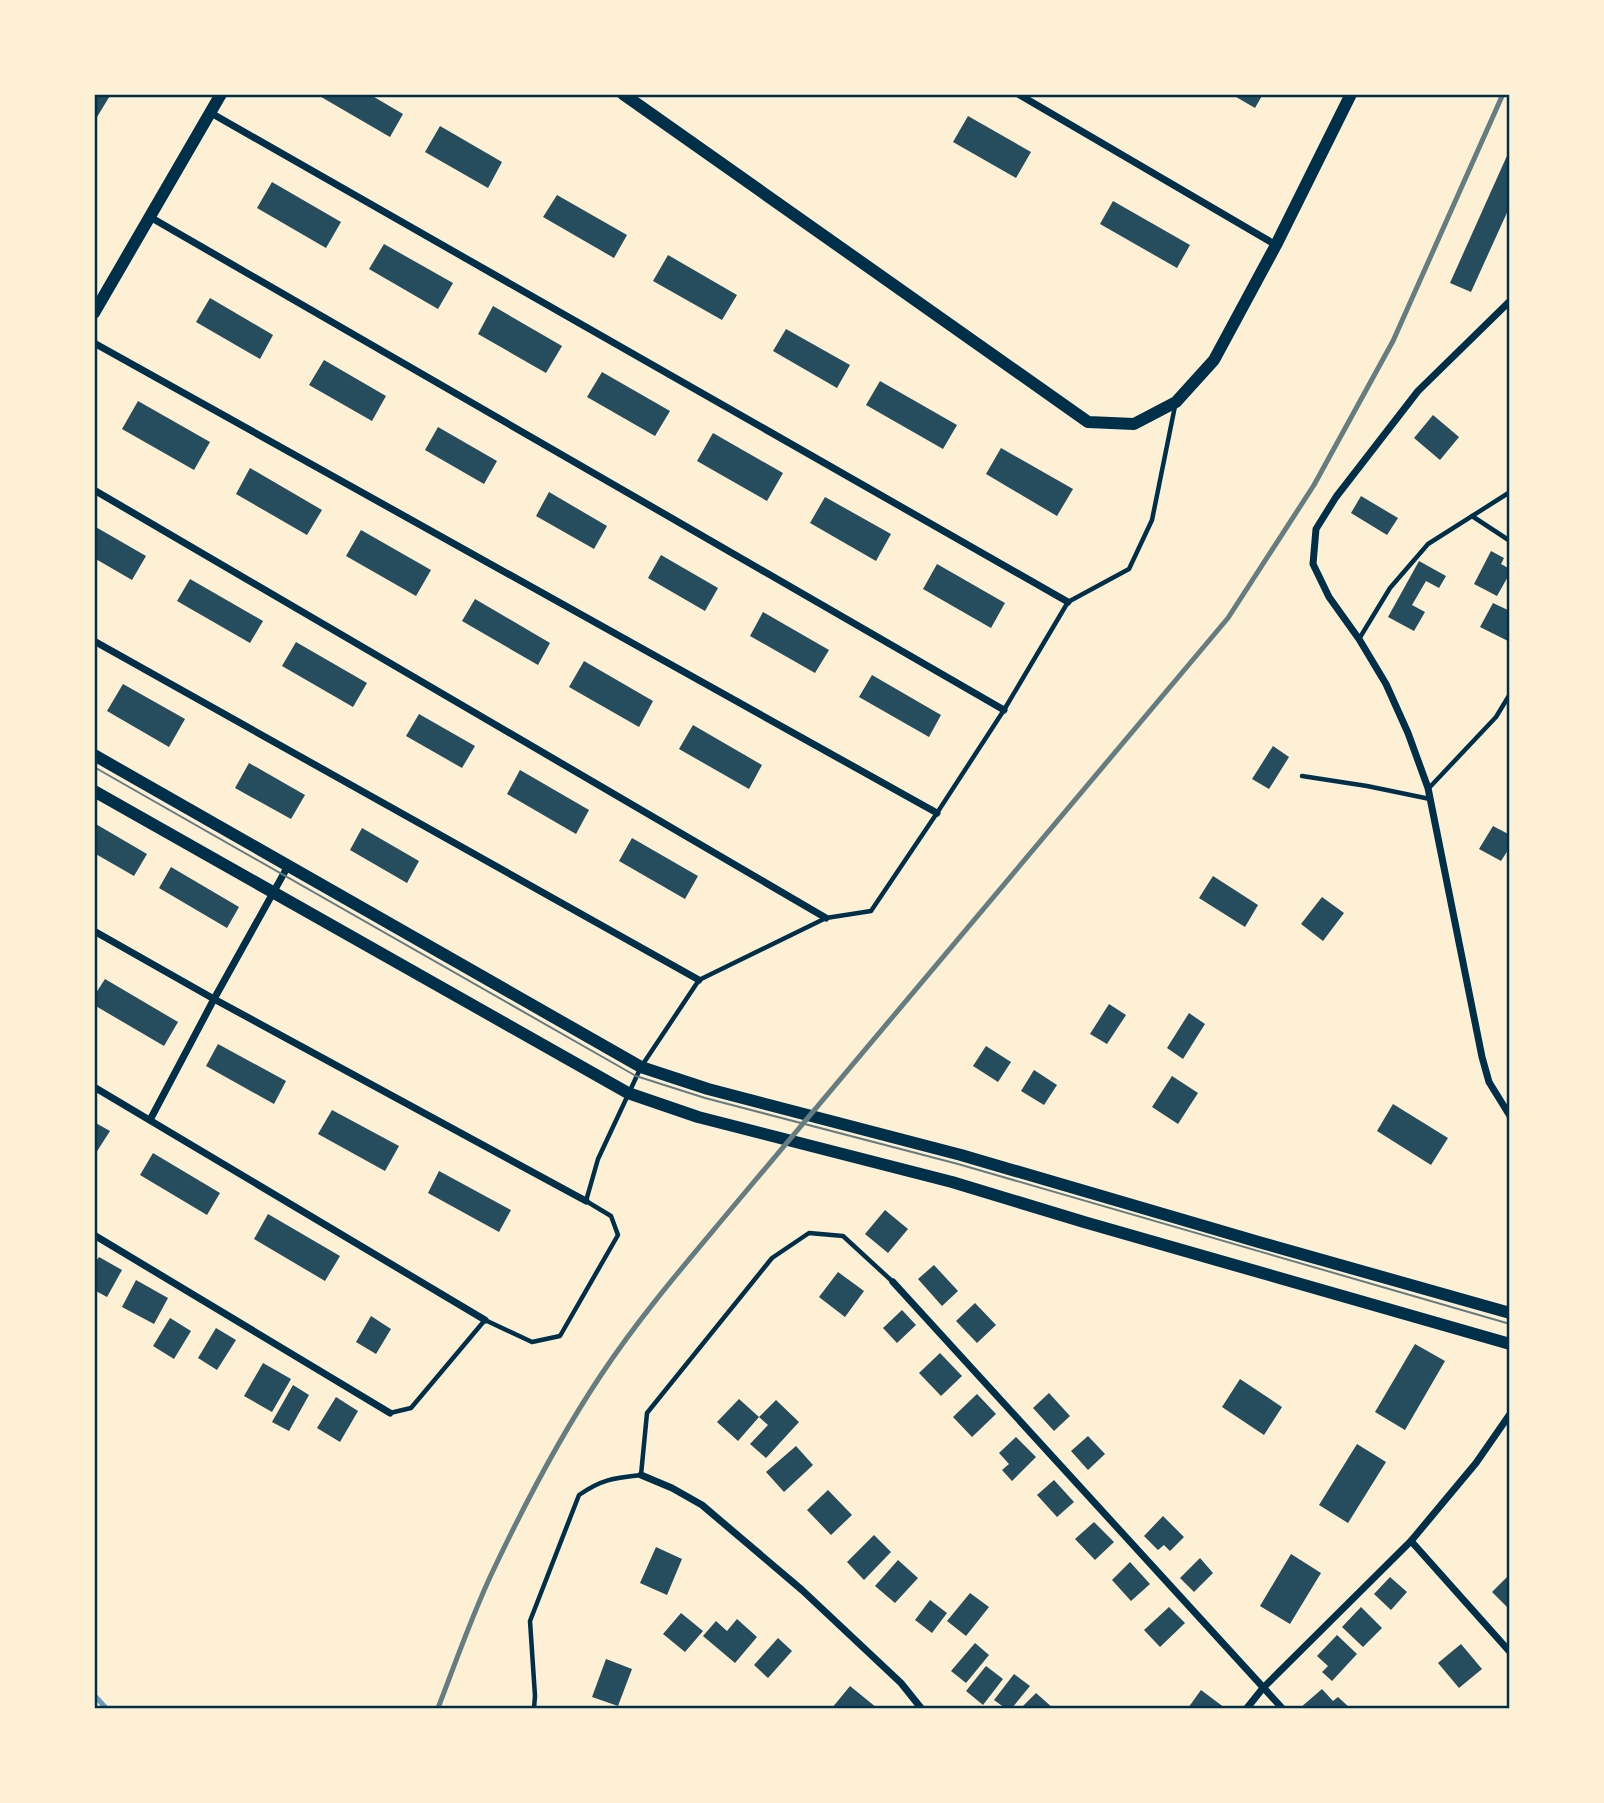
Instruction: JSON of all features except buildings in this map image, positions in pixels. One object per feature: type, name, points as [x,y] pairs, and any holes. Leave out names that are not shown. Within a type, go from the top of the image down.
[{"type":"main road","points":[[94,313],[221,94]]},
{"type":"main road","points":[[623,94],[1088,422],[1134,424],[1176,402],[1214,360],[1351,94]]},
{"type":"main road","points":[[94,755],[640,1067],[708,1089],[961,1155],[1510,1313]]},
{"type":"main road","points":[[94,791],[628,1093],[698,1117],[952,1182],[1510,1344]]},
{"type":"street","points":[[1018,94],[1276,244]]},
{"type":"street","points":[[211,113],[1068,602]]},
{"type":"street","points":[[150,217],[1004,710]]},
{"type":"street","points":[[1510,301],[1418,391],[1336,497],[1316,529],[1313,564],[1329,597],[1386,684],[1428,788],[1482,1057],[1489,1082],[1510,1116]]},
{"type":"street","points":[[94,344],[937,813]]},
{"type":"street","points":[[94,490],[826,918]]},
{"type":"street","points":[[94,641],[699,980]]},
{"type":"street","points":[[150,1120],[288,866]]},
{"type":"street","points":[[94,931],[586,1201]]},
{"type":"street","points":[[94,1087],[485,1320]]},
{"type":"street","points":[[94,1235],[390,1413]]},
{"type":"street","points":[[893,1282],[1282,1709]]},
{"type":"street","points":[[1247,1709],[1263,1688],[1411,1541],[1476,1463],[1510,1415]]},
{"type":"street","points":[[641,1475],[702,1504],[802,1590],[901,1684],[921,1709]]},
{"type":"street","points":[[1411,1541],[1510,1652]]},
{"type":"lane","points":[[390,1413],[411,1408],[485,1320],[532,1342],[561,1336],[618,1235],[611,1216],[586,1201],[598,1159],[640,1067],[699,980],[826,918],[871,911],[1004,710],[1068,602],[1129,569],[1153,520],[1176,402]]},
{"type":"lane","points":[[1359,639],[1390,588],[1428,544],[1510,492]]},
{"type":"lane","points":[[1472,516],[1510,541]]},
{"type":"lane","points":[[1428,788],[1496,717],[1510,694]]},
{"type":"lane","points":[[1302,776],[1431,800]]},
{"type":"lane","points":[[534,1709],[536,1696],[530,1621],[579,1495],[594,1484],[612,1478],[641,1475],[647,1413],[772,1258],[809,1233],[844,1236],[893,1282]]},
{"type":"waterway","points":[[94,1695],[106,1708]]},
{"type":"tram line","points":[[94,767],[636,1076],[705,1098],[958,1164],[1510,1324]]},
{"type":"railway","points":[[438,1708],[477,1608],[516,1524],[571,1423],[616,1353],[698,1249],[1228,618],[1314,485],[1393,341],[1503,94]]}]
